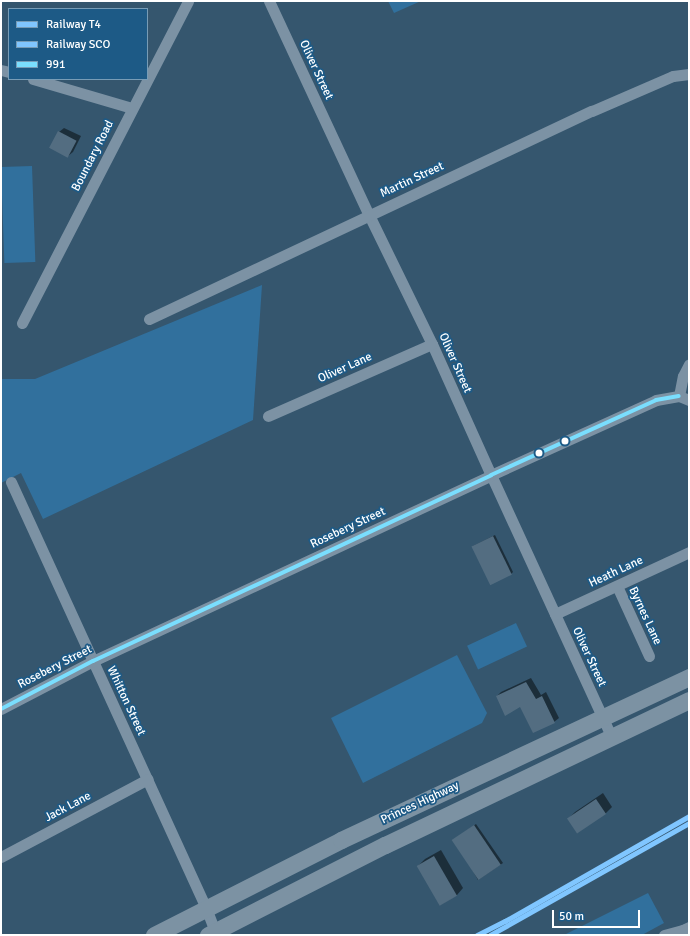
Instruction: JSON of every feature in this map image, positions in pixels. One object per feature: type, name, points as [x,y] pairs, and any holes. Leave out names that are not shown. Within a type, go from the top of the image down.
[{"type":"highway","name":"Princes Highway","points":[[154,935],[341,840],[689,677]]},
{"type":"highway","name":"Princes Highway","points":[[211,933],[391,842],[689,700]]},
{"type":"street","name":"Boundary Road","points":[[148,77],[188,1]]},
{"type":"street","name":"Oliver Street","points":[[269,1],[432,344],[490,475],[612,738]]},
{"type":"street","name":"Martin Street","points":[[149,318],[369,214],[636,92],[673,76],[689,74]]},
{"type":"street","points":[[36,80],[132,108]]},
{"type":"street","name":"Boundary Road","points":[[22,323],[147,80]]},
{"type":"street","name":"Oliver Lane","points":[[268,416],[432,344]]},
{"type":"street","name":"Rosebery Street","points":[[1,709],[93,661],[490,475],[656,400],[684,398],[683,376],[689,364]]},
{"type":"street","name":"Whitton Street","points":[[11,482],[206,908],[211,933]]},
{"type":"street","name":"Heath Lane","points":[[554,614],[689,552]]},
{"type":"street","name":"Byrnes Lane","points":[[616,586],[649,656]]},
{"type":"street","name":"Jack Lane","points":[[1,857],[148,779]]},
{"type":"street","points":[[664,935],[689,927]]},
{"type":"shaded area","points":[[388,1],[421,1],[394,13]]},
{"type":"shaded area","points":[[32,166],[35,262],[4,263],[1,167]]},
{"type":"shaded area","points":[[262,285],[253,420],[43,519],[21,473],[1,483],[1,379],[35,379]]},
{"type":"shaded area","points":[[516,623],[527,647],[478,669],[467,646]]},
{"type":"shaded area","points":[[457,655],[487,713],[482,723],[363,783],[331,718]]},
{"type":"shaded area","points":[[648,893],[664,923],[642,935],[564,935]]},
{"type":"building","points":[[58,131],[77,141],[68,158],[49,148]]},
{"type":"building","points":[[493,536],[512,575],[490,585],[471,547]]},
{"type":"building","points":[[526,682],[536,699],[542,696],[555,723],[533,733],[520,707],[505,716],[496,696]]},
{"type":"building","points":[[596,799],[606,814],[577,833],[567,819]]},
{"type":"building","points":[[474,825],[501,865],[478,880],[452,840]]},
{"type":"building","points":[[434,856],[457,896],[440,906],[417,866]]},
{"type":"rail line","name":"T4","points":[[477,935],[505,921],[689,816]]},
{"type":"rail line","name":"SCO","points":[[490,935],[689,823]]},
{"type":"transit line","name":"991","points":[[1,709],[93,661],[491,475],[656,400],[679,396]]}]
